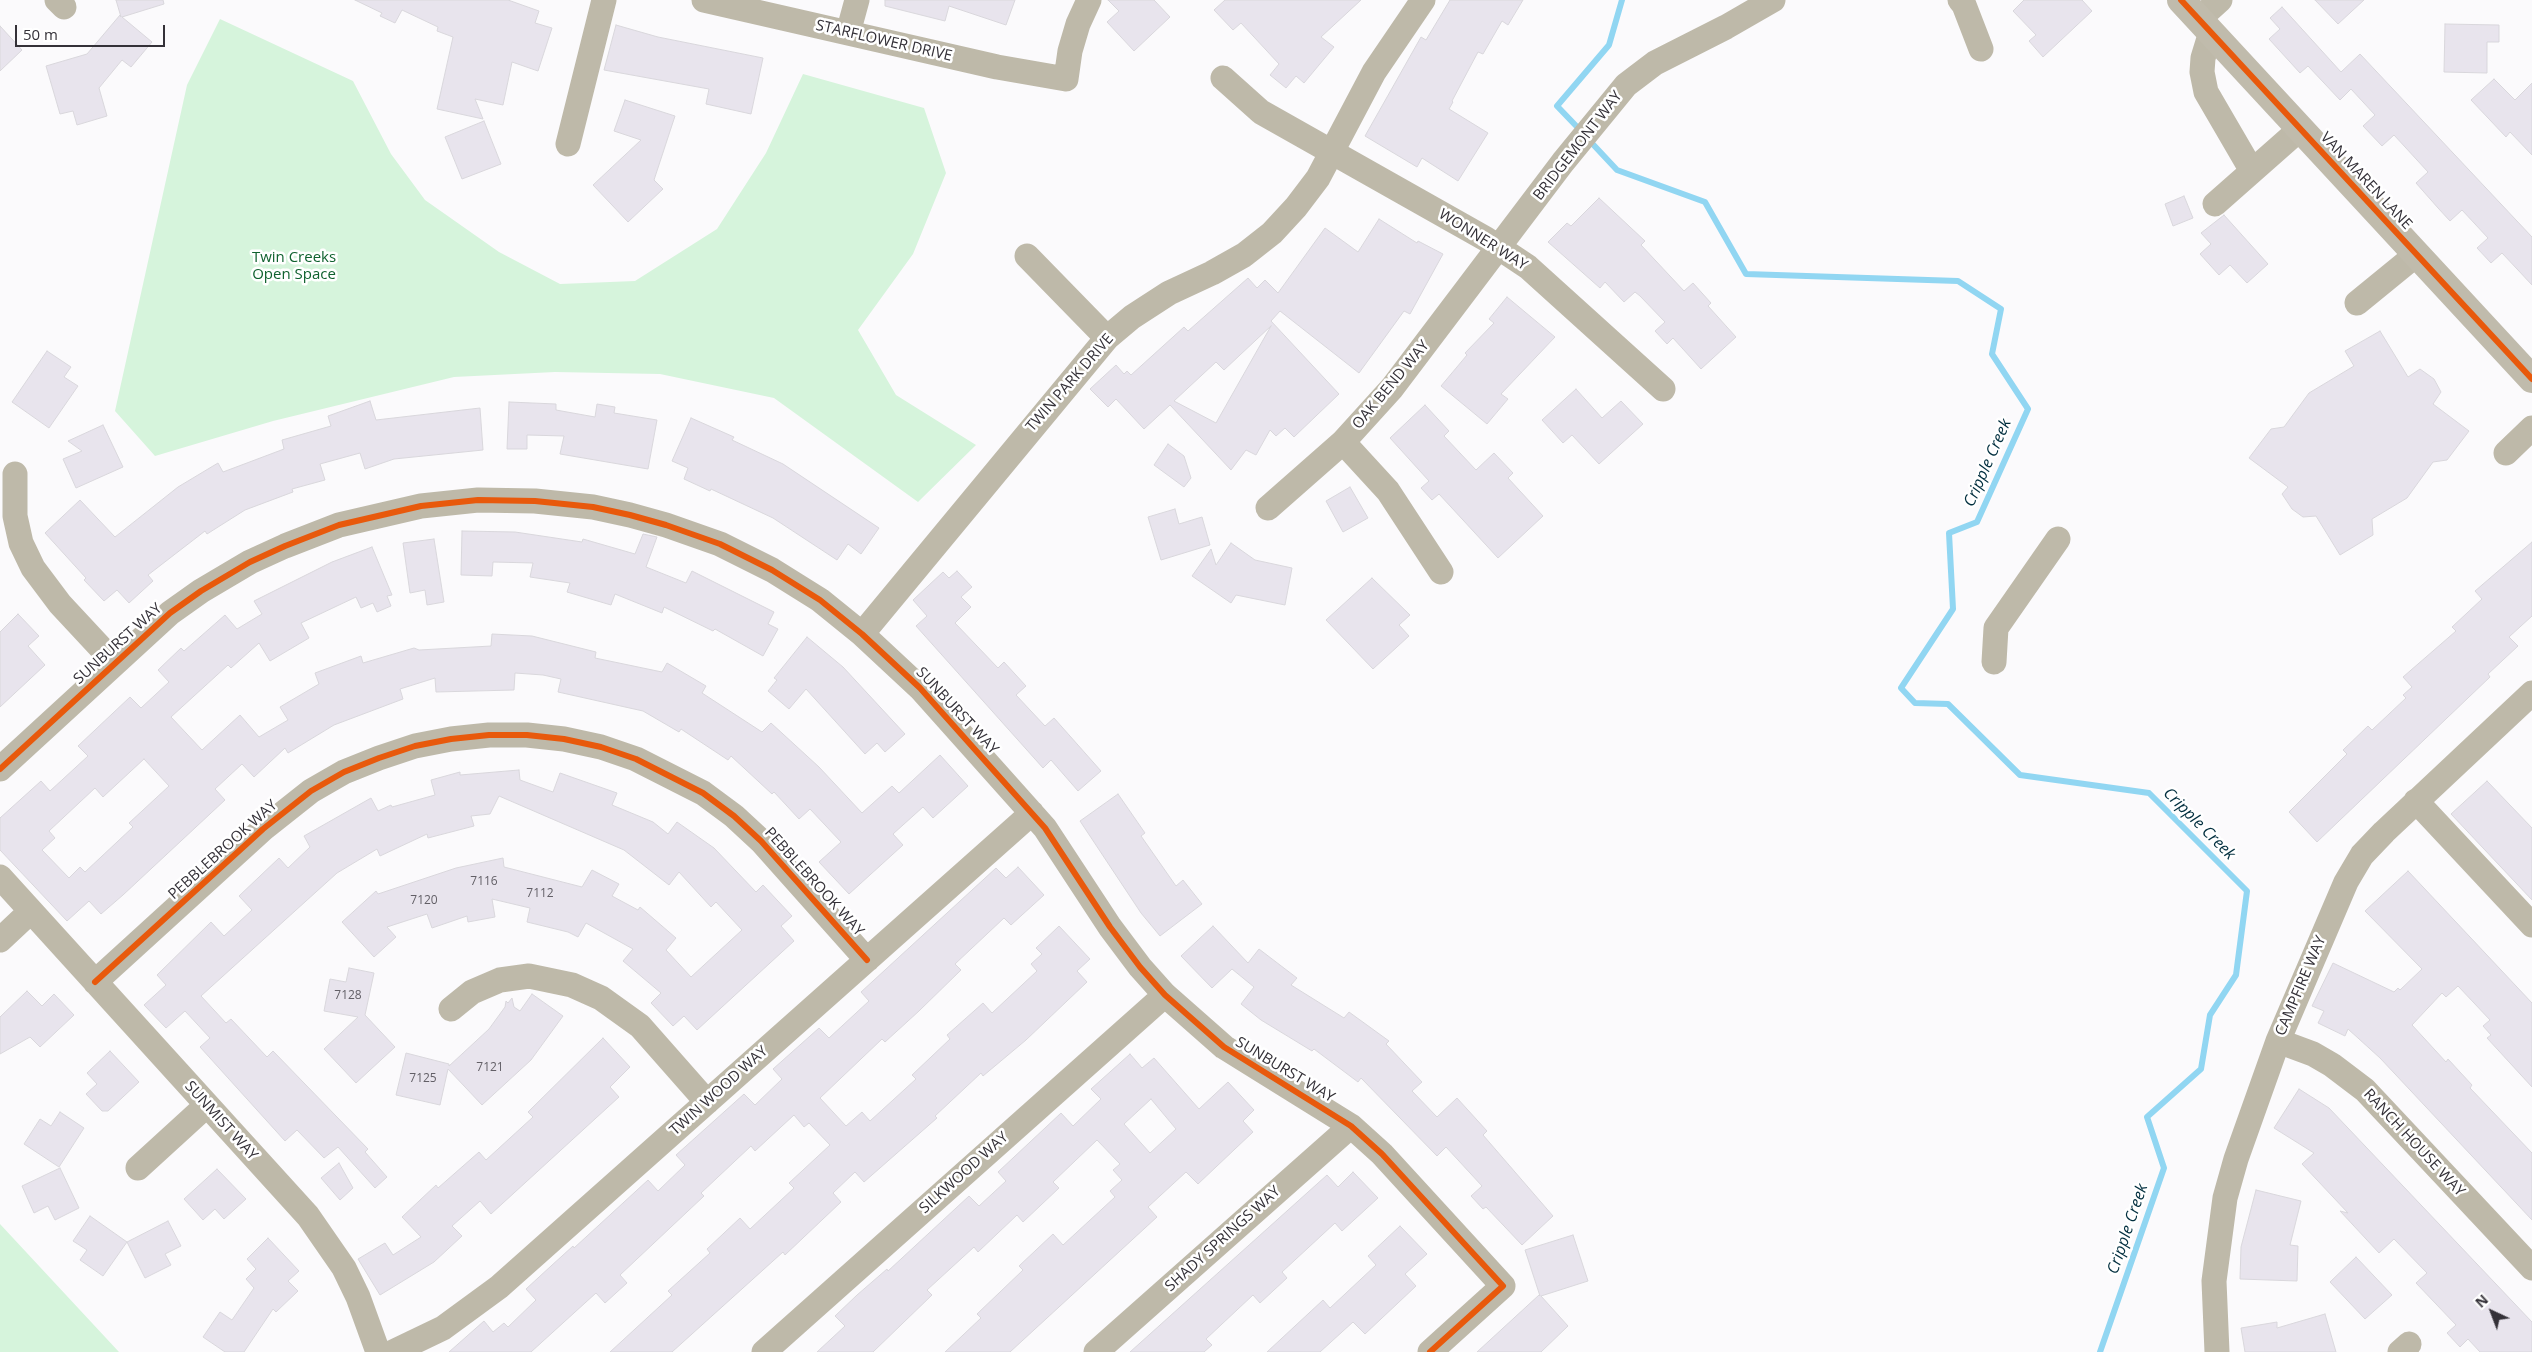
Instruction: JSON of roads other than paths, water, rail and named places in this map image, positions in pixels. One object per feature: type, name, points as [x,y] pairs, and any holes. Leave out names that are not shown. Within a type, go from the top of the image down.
[{"type":"main road","name":"VAN MAREN LANE","points":[[2197,17],[2532,379]]},
{"type":"street","points":[[568,144],[604,0]]},
{"type":"street","name":"STARFLOWER DRIVE","points":[[704,0],[997,67],[1066,79],[1072,42],[1089,0]]},
{"type":"street","points":[[848,33],[857,0]]},
{"type":"street","name":"TWIN PARK DRIVE","points":[[862,634],[1106,338],[1154,302],[1244,255],[1272,233],[1296,207],[1318,178],[1379,63],[1423,0]]},
{"type":"street","name":"BRIDGEMONT WAY","points":[[1500,248],[1563,162],[1626,85],[1654,63],[1726,27],[1773,0]]},
{"type":"street","points":[[1960,0],[1964,4],[1981,49]]},
{"type":"street","points":[[2220,0],[2197,17],[2203,58],[2202,72],[2206,92],[2252,171]]},
{"type":"street","name":"WONNER WAY","points":[[1223,78],[1261,112],[1500,248],[1528,267],[1663,389]]},
{"type":"street","points":[[2214,204],[2300,128]]},
{"type":"street","name":"OAK BEND WAY","points":[[1268,508],[1343,442],[1392,388],[1500,248]]},
{"type":"street","points":[[2357,304],[2416,254]]},
{"type":"street","points":[[1028,256],[1106,338]]},
{"type":"street","points":[[2506,453],[2532,428]]},
{"type":"street","points":[[1343,442],[1388,491],[1441,572]]},
{"type":"street","points":[[15,474],[15,516],[21,543],[33,568],[60,604],[114,662]]},
{"type":"street","name":"SUNBURST WAY","points":[[0,769],[114,662],[170,613],[201,591],[250,562],[339,525],[384,513],[422,506],[478,500],[535,501],[592,507],[666,525],[720,544],[772,570],[820,600],[862,634],[920,688],[1032,812],[1110,927],[1140,967],[1165,995],[1224,1047],[1350,1126],[1382,1154],[1503,1286],[1430,1352]]},
{"type":"street","points":[[1994,662],[1996,628],[2058,539]]},
{"type":"street","name":"CAMPFIRE WAY","points":[[2217,1352],[2214,1281],[2225,1198],[2236,1159],[2278,1041],[2346,882],[2362,855],[2416,801],[2532,693]]},
{"type":"street","name":"PEBBLEBROOK WAY","points":[[95,982],[263,828],[312,791],[344,772],[414,746],[451,739],[489,735],[527,735],[564,739],[601,747],[645,763],[703,794],[734,816],[761,841],[867,960]]},
{"type":"street","points":[[2416,801],[2532,926]]},
{"type":"street","name":"TWIN WOOD WAY","points":[[393,1352],[443,1328],[474,1308],[1032,812]]},
{"type":"street","name":"SUNMIST WAY","points":[[0,877],[308,1216],[344,1268],[358,1297],[378,1352]]},
{"type":"street","points":[[0,940],[32,911]]},
{"type":"street","points":[[451,1009],[472,992],[500,980],[514,977],[544,978],[572,985],[601,998],[640,1026],[707,1102]]},
{"type":"street","name":"SILKWOOD WAY","points":[[764,1352],[1165,995]]},
{"type":"street","name":"RANCH HOUSE WAY","points":[[2278,1041],[2312,1054],[2332,1065],[2365,1090],[2532,1268]]},
{"type":"street","points":[[138,1168],[207,1105]]},
{"type":"street","name":"SHADY SPRINGS WAY","points":[[1096,1352],[1350,1126]]},
{"type":"waterway","name":"Cripple Creek","points":[[1581,131],[1557,106],[1609,45],[1622,0]]},
{"type":"waterway","name":"Cripple Creek","points":[[1588,139],[1617,170],[1705,202],[1746,274],[1958,281],[2001,309],[1992,354],[2028,409],[1977,522],[1949,533],[1953,609],[1901,688],[1915,703],[1948,704],[2020,775],[2149,793],[2247,891],[2236,975],[2210,1015],[2201,1069],[2147,1117],[2164,1168],[2100,1352]]},
{"type":"park label","name":"Twin Creeks Open Space","points":[[294,266]]}]
